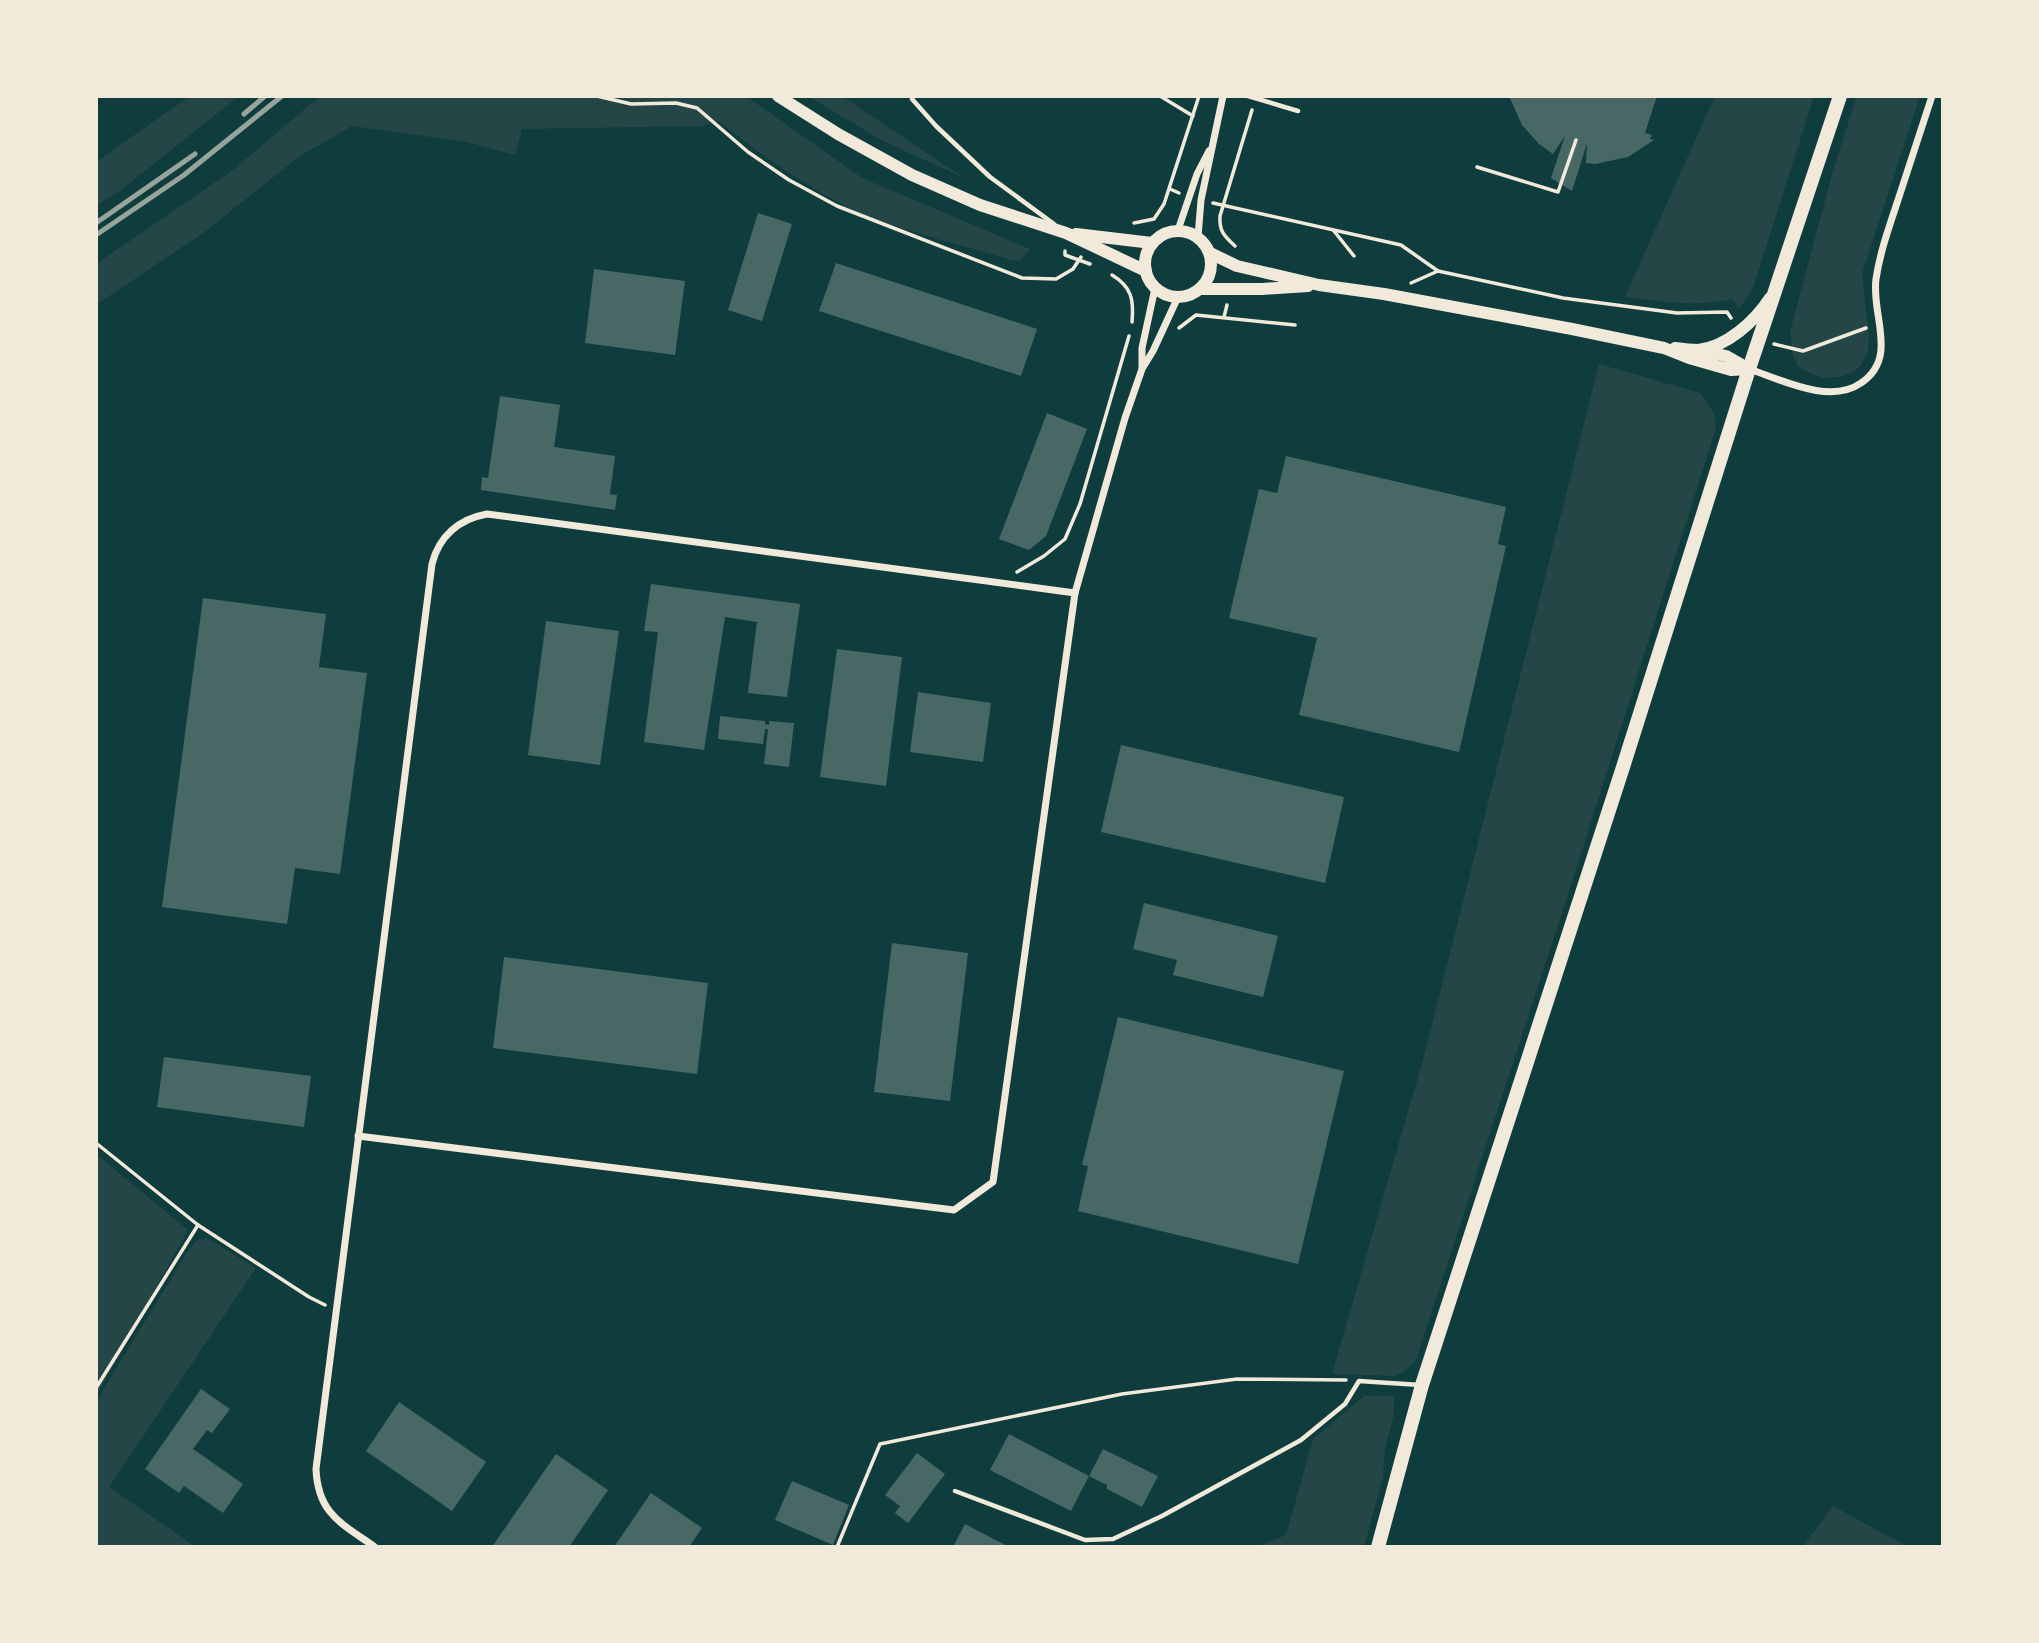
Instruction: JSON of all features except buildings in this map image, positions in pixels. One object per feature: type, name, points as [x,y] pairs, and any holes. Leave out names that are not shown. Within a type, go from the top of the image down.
[{"type":"main road","points":[[1378,1547],[1422,1385],[1839,96]]},
{"type":"street","points":[[778,96],[838,134],[912,175],[980,205],[1066,233],[1146,271]]},
{"type":"street","points":[[1198,237],[1210,147],[1223,96]]},
{"type":"street","points":[[1319,285],[1200,289],[1186,296],[1169,296],[1155,288],[1146,271],[1145,261],[1152,243],[1168,232],[1178,230],[1198,237],[1210,253],[1237,266],[1319,285],[1438,304],[1664,348],[1699,350],[1726,356],[1749,369],[1817,390],[1837,392],[1850,389],[1872,374],[1883,350],[1878,323],[1876,281],[1886,236],[1932,96]]},
{"type":"street","points":[[1178,230],[1197,174],[1210,147]]},
{"type":"street","points":[[1066,233],[1152,243]]},
{"type":"street","points":[[1200,289],[1210,273],[1210,253]]},
{"type":"street","points":[[1142,369],[1142,348],[1155,288]]},
{"type":"street","points":[[1699,350],[1740,331],[1759,314],[1776,288]]},
{"type":"street","points":[[358,1136],[954,1210],[993,1182],[1075,593],[1125,418],[1142,369],[1178,297]]},
{"type":"street","points":[[1664,348],[1731,370],[1749,369]]},
{"type":"street","points":[[375,1547],[330,1513],[320,1498],[316,1469],[432,565],[438,548],[454,527],[470,518],[487,514],[1075,593]]},
{"type":"lane","points":[[912,96],[936,126],[990,177],[1066,233]]},
{"type":"lane","points":[[1248,96],[1298,111]]},
{"type":"lane","points":[[956,1491],[1085,1539],[1113,1539],[1162,1516],[1300,1440],[1345,1404],[1359,1381],[1422,1385]]},
{"type":"path","points":[[597,96],[631,104],[676,103],[696,108],[748,152],[825,200],[889,228],[1022,278],[1056,279],[1073,269],[1080,260],[1086,243]]},
{"type":"path","points":[[1160,96],[1193,116]]},
{"type":"path","points":[[1125,225],[1154,219],[1164,204],[1199,96]]},
{"type":"path","points":[[1237,266],[1241,250],[1223,235],[1219,226],[1255,98]]},
{"type":"path","points":[[1477,167],[1558,192],[1576,140]]},
{"type":"path","points":[[1201,200],[1401,245],[1438,271],[1563,298],[1677,313],[1727,312],[1740,331]]},
{"type":"path","points":[[1334,231],[1354,256]]},
{"type":"path","points":[[1066,233],[1065,255],[1091,265]]},
{"type":"path","points":[[1014,584],[1017,570],[1044,556],[1065,539],[1080,504],[1132,326],[1134,303],[1123,282],[1106,271]]},
{"type":"path","points":[[1224,317],[1230,288]]},
{"type":"path","points":[[1159,334],[1169,336],[1196,315],[1294,325]]},
{"type":"path","points":[[1759,340],[1803,351],[1878,323]]},
{"type":"path","points":[[96,1143],[198,1225],[309,1297],[335,1310]]},
{"type":"path","points":[[96,1388],[198,1225]]},
{"type":"path","points":[[837,1547],[880,1444],[1122,1394],[1237,1379],[1359,1381]]},
{"type":"shaded area","points":[[190,96],[239,96],[121,190],[96,206],[96,162]]},
{"type":"shaded area","points":[[320,96],[746,96],[862,178],[1030,249],[1020,261],[1011,260],[873,218],[812,188],[719,121],[703,126],[522,129],[515,155],[467,142],[352,126],[300,156],[203,233],[96,305],[96,264],[233,170]]},
{"type":"shaded area","points":[[808,96],[842,96],[964,178],[881,140]]},
{"type":"shaded area","points":[[1715,96],[1814,96],[1753,288],[1739,309],[1733,299],[1692,303],[1625,297]]},
{"type":"shaded area","points":[[1857,96],[1920,96],[1862,274],[1869,335],[1868,351],[1861,365],[1852,373],[1824,378],[1798,366],[1793,356],[1790,332],[1834,167]]},
{"type":"shaded area","points":[[1599,364],[1700,393],[1714,413],[1716,428],[1416,1360],[1396,1376],[1332,1374],[1423,1060]]},
{"type":"shaded area","points":[[96,1154],[188,1230],[96,1396]]},
{"type":"shaded area","points":[[207,1238],[256,1268],[109,1487],[196,1547],[96,1547],[96,1402],[186,1254],[197,1240]]},
{"type":"shaded area","points":[[1364,1396],[1394,1396],[1394,1413],[1385,1450],[1383,1477],[1364,1547],[1256,1547],[1286,1535],[1313,1439]]},
{"type":"shaded area","points":[[1833,1506],[1908,1547],[1802,1547]]},
{"type":"railway","points":[[244,114],[265,96]]},
{"type":"railway","points":[[96,235],[184,175],[282,96]]},
{"type":"railway","points":[[96,223],[195,154]]}]
